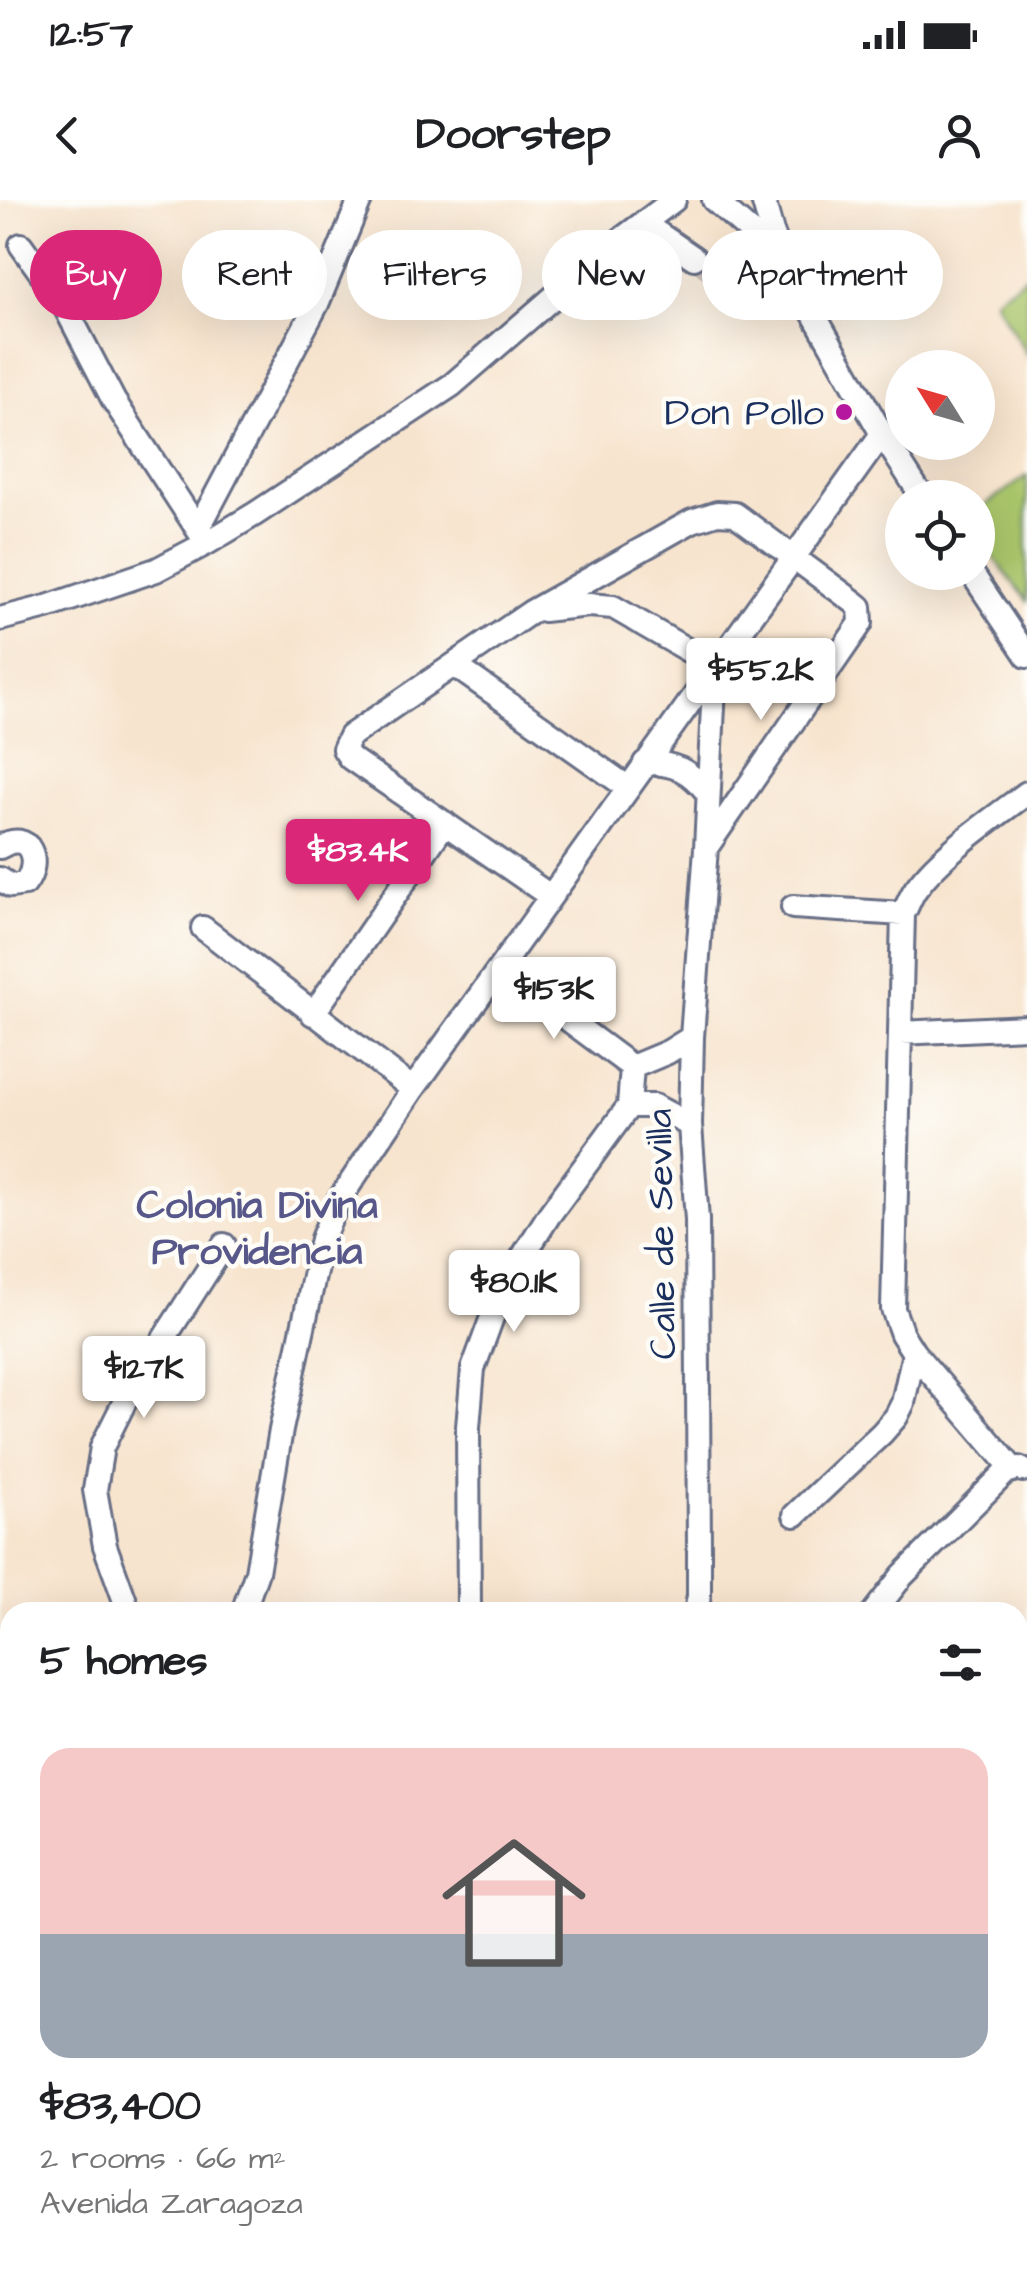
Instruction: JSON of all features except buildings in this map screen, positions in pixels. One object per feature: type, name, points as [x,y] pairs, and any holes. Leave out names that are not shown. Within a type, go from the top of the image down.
[{"type":"street","points":[[203,537],[317,304],[360,200]]},
{"type":"street","points":[[0,619],[156,570],[452,384],[601,256],[674,200]]},
{"type":"street","points":[[714,200],[748,230]]},
{"type":"street","points":[[763,200],[771,230]]},
{"type":"street","points":[[643,223],[694,258]]},
{"type":"street","points":[[21,245],[64,305],[114,401],[203,537]]},
{"type":"street","points":[[817,320],[911,480]]},
{"type":"street","points":[[247,1602],[258,1572],[282,1430],[322,1239],[337,1204],[627,787],[882,434]]},
{"type":"street","points":[[550,896],[350,758],[344,748],[350,736],[530,612],[692,521],[717,513],[734,514],[860,607],[861,623],[706,848]]},
{"type":"street","points":[[983,590],[1027,656]]},
{"type":"street","points":[[530,612],[589,605],[613,607],[715,666]]},
{"type":"street","points":[[454,665],[627,787]]},
{"type":"street","name":"Calle de Sevilla","points":[[698,1602],[697,1239],[690,1126],[715,666]]},
{"type":"street","points":[[645,763],[681,768],[708,793]]},
{"type":"street","points":[[1020,1471],[914,1353],[892,1310],[903,914],[916,887],[933,869],[1027,793]]},
{"type":"street","points":[[314,1014],[445,823]]},
{"type":"street","points":[[0,847],[8,842],[26,845],[34,864],[24,884],[11,886],[0,879]]},
{"type":"street","points":[[792,907],[903,914]]},
{"type":"street","points":[[203,928],[413,1090]]},
{"type":"street","points":[[500,969],[632,1067]]},
{"type":"street","points":[[900,1033],[1027,1027]]},
{"type":"street","points":[[632,1067],[692,1037]]},
{"type":"street","points":[[469,1602],[468,1427],[474,1369],[502,1290],[549,1215],[629,1106],[632,1067]]},
{"type":"street","points":[[629,1106],[654,1106],[690,1126]]},
{"type":"street","points":[[126,1602],[104,1546],[95,1490],[102,1448],[129,1393],[224,1246]]},
{"type":"street","points":[[795,1515],[896,1416],[903,1403],[914,1353]]},
{"type":"street","points":[[882,1602],[902,1576],[1006,1472],[1020,1471]]},
{"type":"green space","points":[[1027,276],[1027,355],[994,299]]},
{"type":"green space","points":[[1027,476],[1027,601],[995,560],[995,498]]},
{"type":"tunnel","points":[[694,258],[702,264]]},
{"type":"place","name":"Don Pollo","points":[[844,412]]},
{"type":"district","name":"Colonia Divina Providencia","points":[[257,1227]]}]
